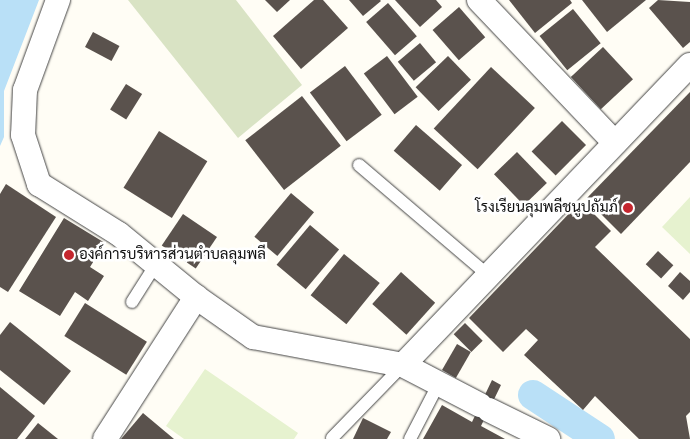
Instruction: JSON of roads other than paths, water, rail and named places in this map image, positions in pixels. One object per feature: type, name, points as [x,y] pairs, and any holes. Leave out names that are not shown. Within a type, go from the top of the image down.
[{"type":"street","points":[[58,0],[25,90],[23,135],[39,184],[119,234],[196,298],[253,336],[403,365],[438,385],[548,439]]},
{"type":"street","points":[[478,0],[615,143]]},
{"type":"street","points":[[403,365],[690,65]]},
{"type":"street","points":[[106,439],[196,298]]},
{"type":"lane","points":[[360,165],[488,275]]},
{"type":"lane","points":[[132,302],[156,264]]},
{"type":"lane","points":[[332,438],[403,365]]},
{"type":"lane","points":[[410,439],[438,385]]},
{"type":"water","points":[[0,0],[39,0],[4,91],[4,137],[0,146]]},
{"type":"waterway","points":[[533,395],[600,439]]},
{"type":"place","name":"โรงเรียนลุมพลีชนูปถัมภ์","points":[[628,208]]},
{"type":"place","name":"องค์การบริหารส่วนตำบลลุมพลี","points":[[69,255]]}]
